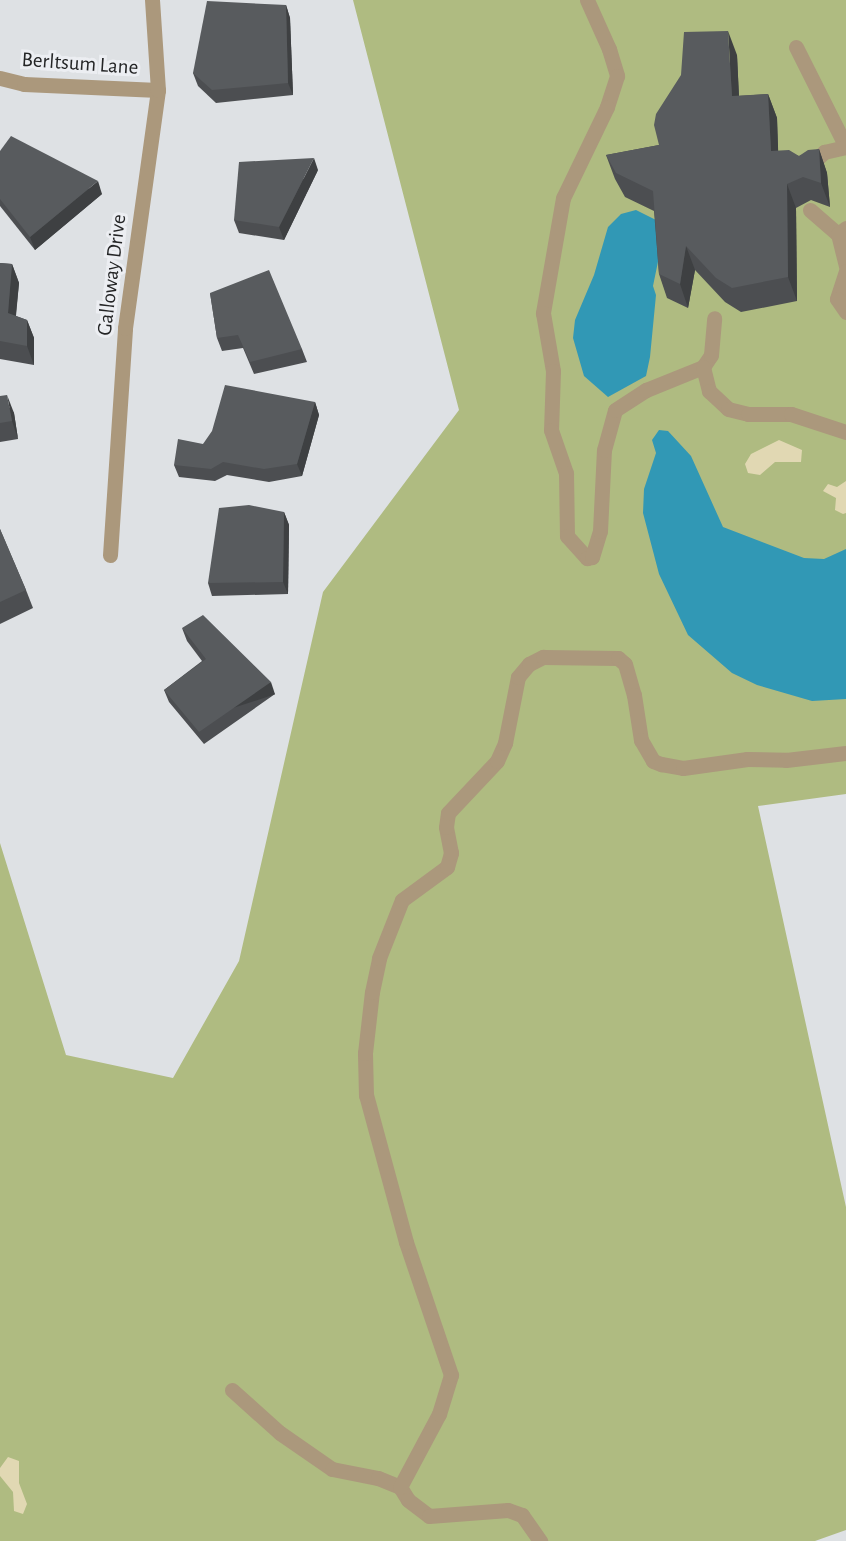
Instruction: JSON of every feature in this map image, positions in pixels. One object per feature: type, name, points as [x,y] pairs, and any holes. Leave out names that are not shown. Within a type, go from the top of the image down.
[{"type":"street","name":"Galloway Drive","points":[[110,555],[125,328],[158,90],[152,0]]},
{"type":"street","points":[[587,0],[612,56],[616,76],[607,107],[563,198],[543,313],[553,371],[550,430],[566,473],[566,530],[588,558],[592,557],[600,531],[604,442],[615,410],[646,390],[703,367],[711,355],[714,318]]},
{"type":"street","points":[[796,47],[846,147],[824,152],[806,170]]},
{"type":"street","name":"Berltsum Lane","points":[[0,78],[24,84],[158,90]]},
{"type":"street","points":[[810,210],[842,231],[846,266]]},
{"type":"street","points":[[846,271],[837,299],[846,312]]},
{"type":"street","points":[[703,367],[709,391],[728,409],[748,414],[791,414],[846,432]]},
{"type":"street","points":[[400,1487],[439,1414],[451,1375],[406,1242],[366,1095],[365,1053],[372,992],[379,958],[402,900],[447,867],[451,853],[446,827],[448,813],[497,761],[506,743],[518,677],[529,664],[543,657],[618,658],[625,664],[634,695],[641,740],[653,761],[661,764],[683,768],[747,759],[786,760],[846,753]]},
{"type":"street","points":[[232,1389],[280,1433],[332,1469],[378,1478],[400,1487],[408,1500],[429,1516],[508,1510],[522,1515],[540,1541]]},
{"type":"green space","points":[[353,0],[846,0],[846,794],[758,806],[846,1207],[846,1530],[815,1541],[0,1541],[0,843],[66,1055],[173,1078],[239,961],[323,592],[459,410]]},
{"type":"sand","points":[[779,440],[802,450],[801,462],[775,462],[760,475],[748,473],[745,464],[751,454]]},
{"type":"sand","points":[[846,481],[846,513],[843,514],[835,510],[836,498],[823,491],[828,484],[837,487]]},
{"type":"sand","points":[[8,1457],[19,1461],[19,1483],[27,1504],[23,1514],[14,1511],[13,1492],[0,1476],[0,1468]]},
{"type":"water","points":[[636,210],[656,220],[660,252],[653,286],[656,295],[650,357],[646,376],[608,397],[584,376],[573,338],[575,320],[594,275],[608,227],[621,214]]},
{"type":"water","points":[[659,430],[668,431],[691,456],[723,527],[804,558],[824,559],[846,549],[846,699],[812,701],[757,685],[732,673],[688,635],[659,574],[643,513],[644,489],[656,453],[652,440]]},
{"type":"building","points":[[207,1],[286,5],[288,83],[212,90],[193,73]]},
{"type":"building","points":[[728,31],[732,96],[768,94],[771,151],[789,150],[799,156],[808,150],[819,149],[821,183],[803,177],[787,184],[788,277],[732,288],[716,278],[686,246],[680,284],[659,274],[653,191],[616,173],[606,155],[659,145],[654,125],[656,114],[681,75],[684,32]]},
{"type":"building","points":[[11,136],[98,181],[30,237],[0,199],[0,151]]},
{"type":"building","points":[[314,158],[279,227],[234,220],[239,162]]},
{"type":"building","points":[[0,263],[12,264],[8,313],[27,320],[27,346],[0,341]]},
{"type":"building","points":[[269,270],[302,349],[250,362],[238,335],[217,338],[210,293]]},
{"type":"building","points":[[225,385],[315,402],[297,464],[264,469],[223,462],[211,469],[174,465],[178,439],[203,444],[212,431]]},
{"type":"building","points":[[7,395],[12,421],[0,423],[0,396]]},
{"type":"building","points":[[249,505],[284,512],[283,582],[208,583],[219,508]]},
{"type":"building","points":[[0,529],[26,590],[0,602]]},
{"type":"building","points":[[203,615],[271,682],[199,732],[164,690],[206,659],[182,628]]}]
